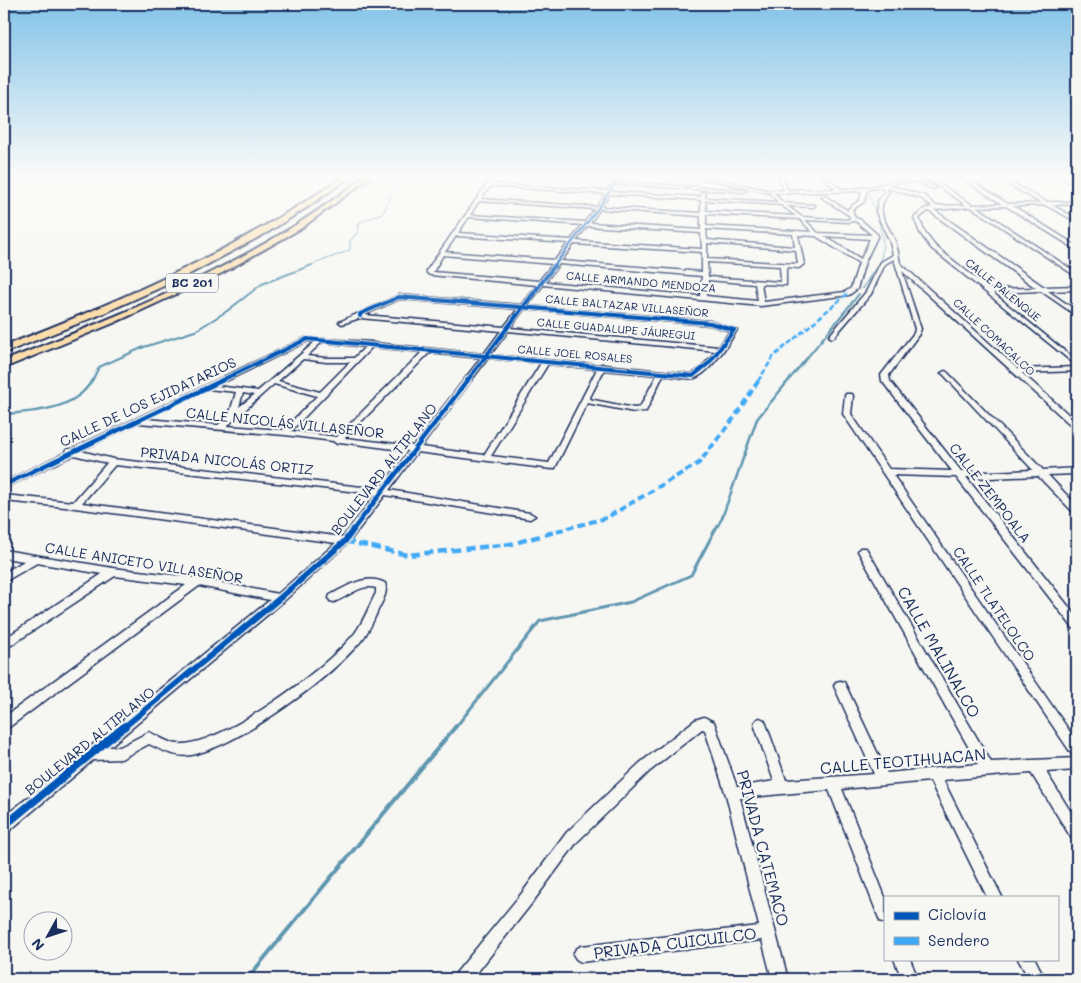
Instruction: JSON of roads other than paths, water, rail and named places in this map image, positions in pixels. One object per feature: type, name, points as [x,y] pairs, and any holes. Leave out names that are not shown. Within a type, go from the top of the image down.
[{"type":"highway","name":"BC 201","points":[[4,350],[95,314],[204,265],[279,223]]},
{"type":"highway","name":"BC 201","points":[[4,365],[156,300],[256,251],[304,223]]},
{"type":"street","points":[[430,274],[430,270],[463,223]]},
{"type":"street","points":[[569,223],[704,230],[795,232],[874,238]]},
{"type":"street","points":[[703,298],[704,223]]},
{"type":"street","points":[[806,223],[815,233],[862,262]]},
{"type":"street","points":[[821,298],[848,294],[854,289],[862,262],[875,236],[859,223]]},
{"type":"street","points":[[884,223],[891,236],[897,263]]},
{"type":"street","name":"CALLE PALENQUE","points":[[919,223],[929,242],[1077,364]]},
{"type":"street","points":[[953,223],[1077,314]]},
{"type":"street","points":[[997,223],[1077,275]]},
{"type":"street","points":[[1037,223],[1077,248]]},
{"type":"street","name":"BOULEVARD ALTIPLANO","points":[[4,826],[280,598],[345,541],[586,224]]},
{"type":"street","points":[[704,260],[800,265],[795,232]]},
{"type":"street","points":[[456,234],[704,252]]},
{"type":"street","points":[[704,242],[799,249]]},
{"type":"street","points":[[442,253],[558,261],[758,282],[785,283],[783,265]]},
{"type":"street","points":[[832,336],[869,293],[883,264],[896,255]]},
{"type":"street","name":"CALLE COMACALCO","points":[[897,263],[1077,426]]},
{"type":"street","name":"CALLE ZEMPOALA","points":[[897,263],[918,329],[917,333],[885,375],[886,381],[916,422],[1077,625]]},
{"type":"street","name":"CALLE ARMANDO MENDOZA","points":[[430,274],[761,304],[777,304],[821,298]]},
{"type":"street","points":[[758,282],[761,304]]},
{"type":"street","points":[[988,291],[1077,288]]},
{"type":"street","points":[[854,289],[869,293]]},
{"type":"street","points":[[342,322],[360,316],[360,314],[397,297]]},
{"type":"street","name":"CALLE BALTAZAR VILLASEÑOR","points":[[397,297],[710,323],[730,327],[734,332]]},
{"type":"street","name":"CALLE GUADALUPE JÁUREGUI","points":[[360,316],[720,349]]},
{"type":"street","points":[[720,349],[734,332]]},
{"type":"street","name":"CALLE JOEL ROSALES","points":[[301,340],[371,344],[697,375],[720,349]]},
{"type":"street","name":"CALLE DE LOS EJIDATARIOS","points":[[4,485],[70,451],[207,387],[301,340]]},
{"type":"street","points":[[221,427],[321,340]]},
{"type":"street","points":[[285,433],[371,344]]},
{"type":"street","points":[[337,440],[427,350]]},
{"type":"street","points":[[301,357],[326,360],[356,360]]},
{"type":"street","points":[[486,458],[546,362]]},
{"type":"street","points":[[602,366],[584,400],[634,410],[643,409],[661,372]]},
{"type":"street","points":[[1015,371],[1077,369]]},
{"type":"street","points":[[945,373],[1077,511]]},
{"type":"street","points":[[274,382],[322,395]]},
{"type":"street","points":[[207,387],[260,393]]},
{"type":"street","points":[[233,416],[240,391]]},
{"type":"street","name":"CALLE TLATELOLCO","points":[[849,396],[847,414],[1077,752]]},
{"type":"street","name":"CALLE NICOLÁS VILLASEÑOR","points":[[136,420],[285,433],[550,466],[554,465],[584,400]]},
{"type":"street","name":"PRIVADA NICOLÁS ORTIZ","points":[[70,451],[114,462],[383,492],[530,516]]},
{"type":"street","points":[[75,505],[114,462]]},
{"type":"street","points":[[887,472],[959,474],[1077,472]]},
{"type":"street","points":[[4,498],[75,505],[345,541]]},
{"type":"street","name":"CALLE MALINALCO","points":[[863,551],[988,769]]},
{"type":"street","name":"CALLE ANICETO VILLASEÑOR","points":[[4,554],[113,572],[197,582],[280,598]]},
{"type":"street","points":[[4,578],[34,560]]},
{"type":"street","points":[[4,645],[113,572]]},
{"type":"street","points":[[4,724],[197,582]]},
{"type":"street","points":[[92,754],[121,753],[149,738],[177,750],[187,750],[215,743],[237,731],[293,693],[344,653],[359,636],[381,593],[381,586],[376,583],[366,582],[334,598]]},
{"type":"street","points":[[840,686],[883,780]]},
{"type":"street","points":[[462,979],[527,898],[572,837],[645,767],[699,724],[704,723],[710,726]]},
{"type":"street","points":[[760,724],[782,787]]},
{"type":"street","name":"PRIVADA CATEMACO","points":[[710,726],[733,795],[780,979]]},
{"type":"street","name":"CALLE TEOTIHUACAN","points":[[733,795],[740,792],[782,787],[883,780],[988,769],[1077,764]]},
{"type":"street","points":[[1036,766],[1077,834]]},
{"type":"street","points":[[934,775],[994,896]]},
{"type":"street","points":[[833,783],[884,913]]},
{"type":"street","name":"PRIVADA CUICUILCO","points":[[582,954],[768,932]]},
{"type":"street","points":[[902,960],[910,979]]},
{"type":"street","points":[[1026,960],[1036,979]]},
{"type":"waterway","points":[[309,266],[350,250],[350,241],[358,232],[359,223]]},
{"type":"waterway","points":[[877,266],[883,249],[879,223]]},
{"type":"waterway","points":[[92,381],[99,367],[144,347],[195,331],[227,311],[262,284],[312,265]]},
{"type":"waterway","points":[[863,288],[878,265]]},
{"type":"waterway","points":[[788,381],[859,294]]},
{"type":"waterway","points":[[4,414],[53,408],[76,398],[92,380]]},
{"type":"waterway","points":[[715,531],[722,518],[757,419],[789,380]]},
{"type":"waterway","points":[[455,728],[540,621],[631,602],[691,575],[715,530]]},
{"type":"waterway","points":[[247,979],[456,726]]}]
